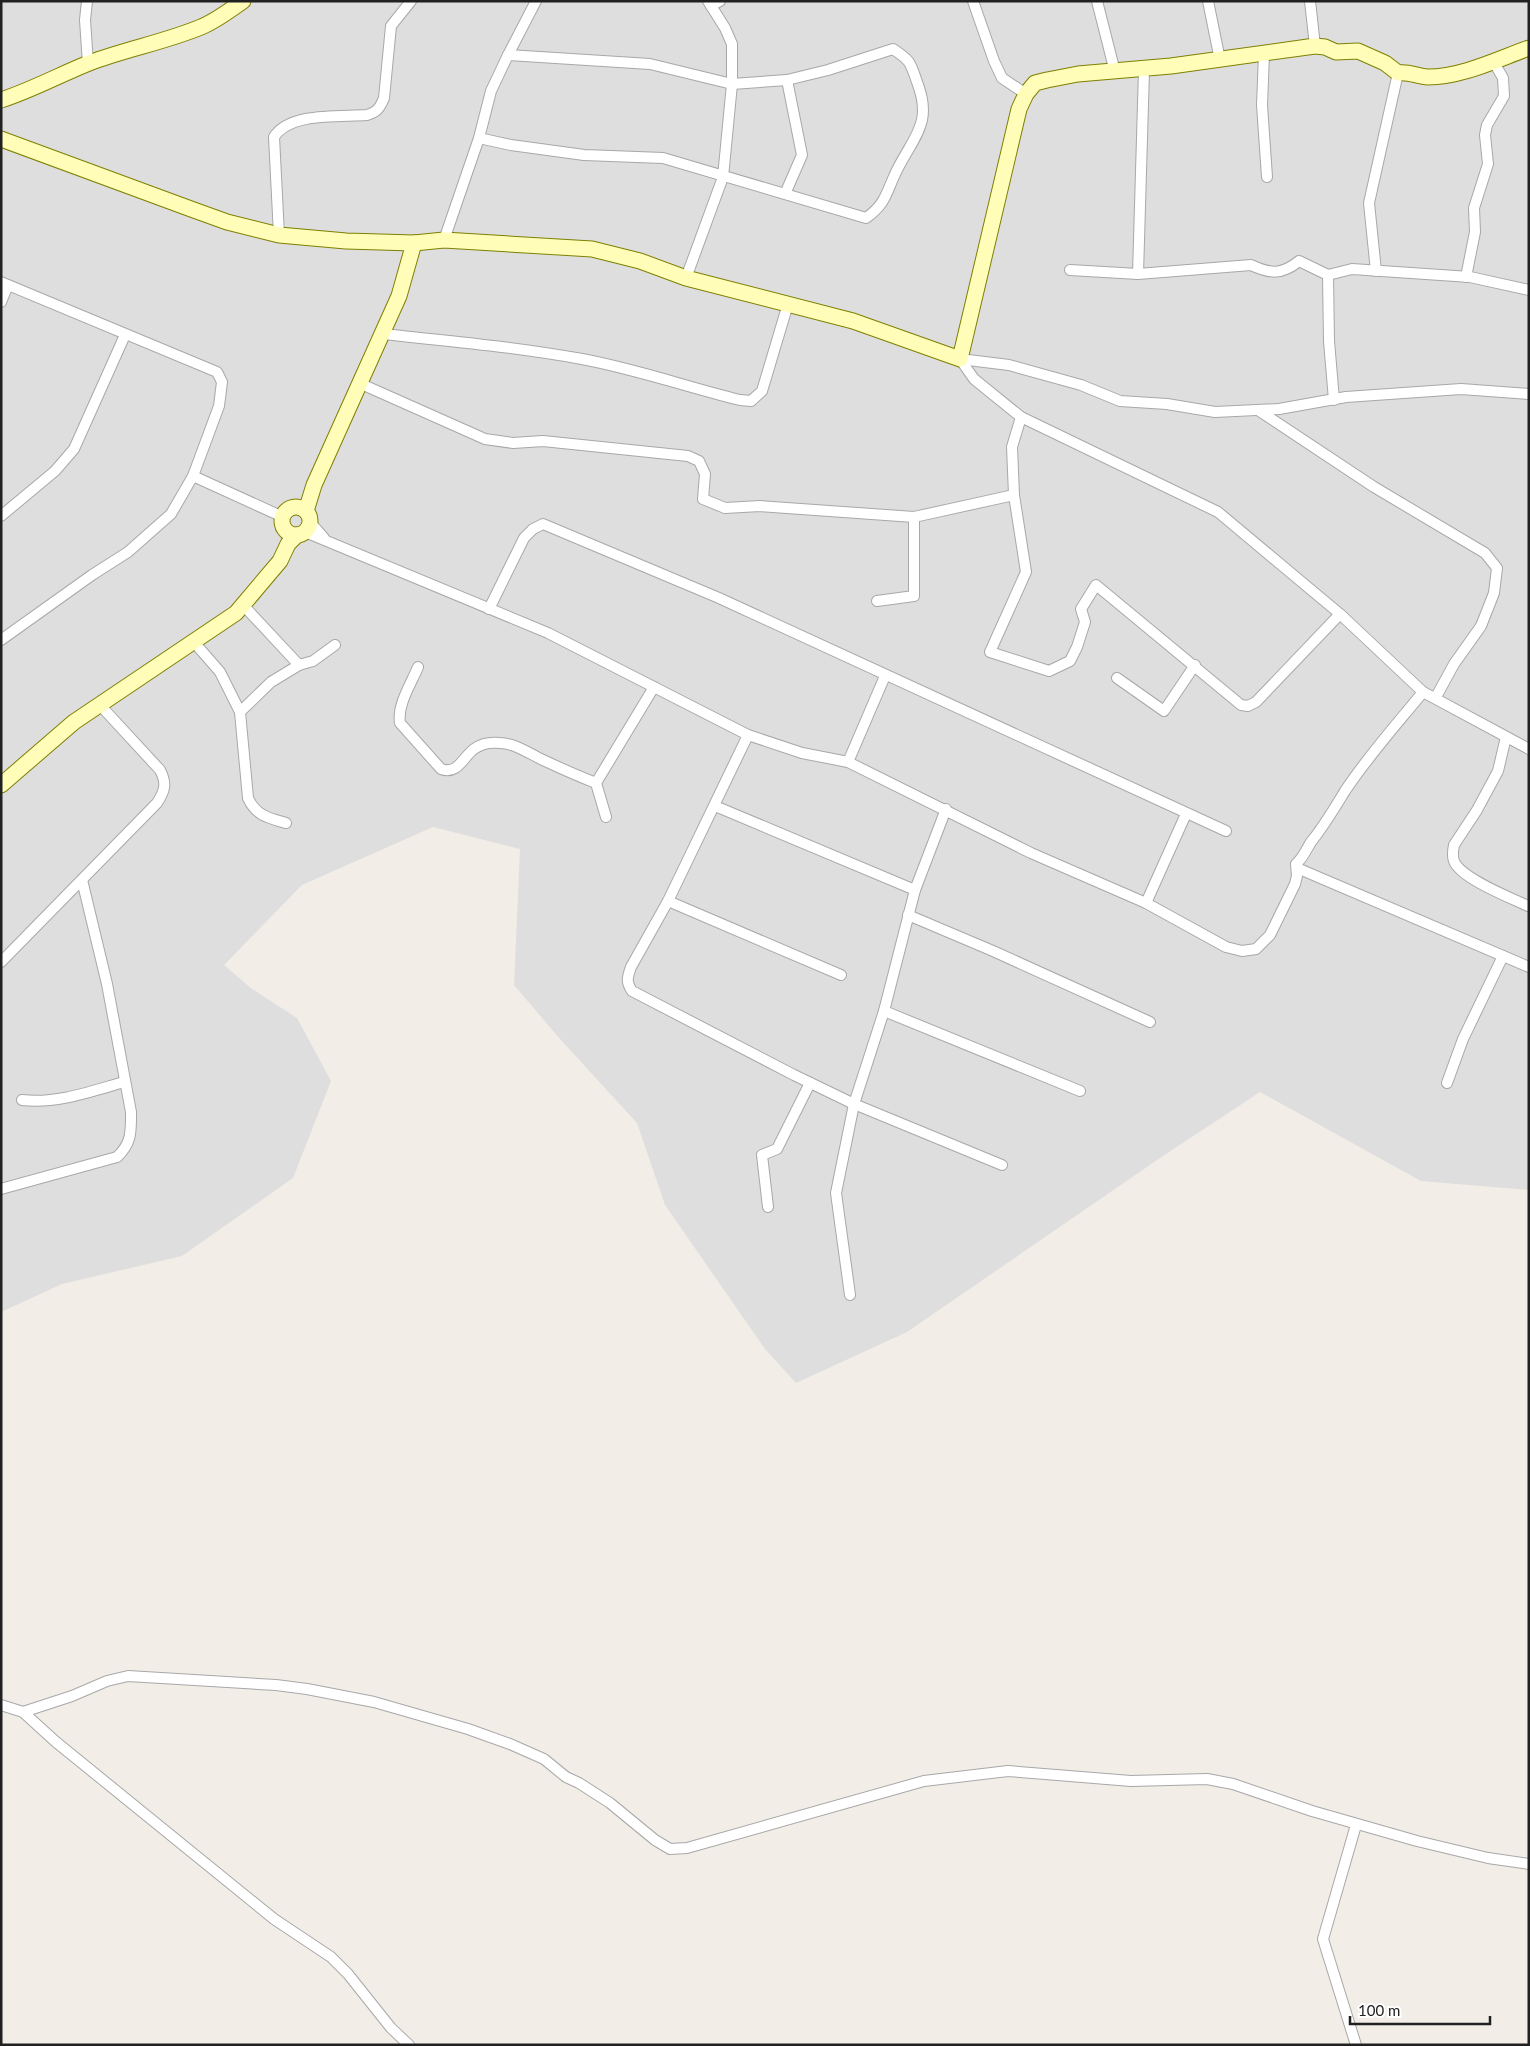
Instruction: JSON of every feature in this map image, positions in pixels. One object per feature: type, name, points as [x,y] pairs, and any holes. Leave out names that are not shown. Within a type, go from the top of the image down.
[{"type":"street","points":[[87,1],[85,20],[88,64]]},
{"type":"street","points":[[1,100],[129,49],[203,27],[244,1]]},
{"type":"street","points":[[279,235],[274,137],[287,124],[301,119],[367,115],[380,108],[384,98],[391,26],[411,1]]},
{"type":"street","points":[[444,240],[479,138],[491,91],[536,1]]},
{"type":"street","points":[[686,278],[723,177],[732,84],[732,44],[725,28],[709,4],[720,1]]},
{"type":"street","points":[[973,1],[1002,78],[1026,94]]},
{"type":"street","points":[[1097,1],[1114,72]]},
{"type":"street","points":[[1208,1],[1220,60]]},
{"type":"street","points":[[1310,1],[1315,46]]},
{"type":"street","points":[[1529,48],[1455,73],[1428,77],[1404,72],[1398,73],[1385,63],[1358,51],[1336,52],[1325,47],[1315,46],[1144,70],[1078,74],[1035,83],[1026,94],[1019,109],[960,359],[974,379],[1021,417],[1218,512],[1340,614],[1423,692],[1436,697],[1529,750]]},
{"type":"street","points":[[479,138],[584,155],[663,158],[682,162],[723,177],[866,218],[881,206],[897,170],[922,123],[923,96],[909,60],[893,49],[828,70],[787,80],[732,84],[650,64],[508,55]]},
{"type":"street","points":[[1264,54],[1262,105],[1267,176]]},
{"type":"street","points":[[1466,277],[1475,232],[1474,208],[1488,164],[1485,135],[1487,125],[1504,96],[1503,78],[1493,61]]},
{"type":"street","points":[[1138,274],[1144,70]]},
{"type":"street","points":[[1376,271],[1369,203],[1398,73]]},
{"type":"street","points":[[785,194],[802,155],[787,80]]},
{"type":"street","points":[[1,139],[200,212],[279,235],[346,241],[414,243],[444,240],[592,249],[640,261],[686,278],[853,321],[960,359],[1009,365],[1081,385],[1120,401],[1167,404],[1215,412],[1279,409],[1334,400],[1461,389],[1529,394]]},
{"type":"street","points":[[1,784],[74,722],[236,613],[280,561],[359,383],[383,334],[399,296],[414,243]]},
{"type":"street","points":[[1070,270],[1138,274],[1251,265],[1266,272],[1288,270],[1299,261],[1328,275],[1352,269],[1470,276],[1529,290]]},
{"type":"street","points":[[1328,275],[1329,341],[1334,400]]},
{"type":"street","points":[[1,302],[5,284],[217,372],[220,376],[222,391],[219,406],[193,476],[171,514],[128,552],[92,575],[1,640]]},
{"type":"street","points":[[383,334],[515,348],[583,360],[643,372],[740,400],[751,401],[762,390],[788,304]]},
{"type":"street","points":[[1,516],[55,471],[74,449],[125,335]]},
{"type":"street","points":[[359,383],[485,439],[513,443],[552,442],[688,456],[699,461],[704,474],[703,500],[725,508],[760,506],[914,517],[1014,495]]},
{"type":"street","points":[[1258,410],[1374,487],[1485,553],[1497,568],[1494,593],[1481,626],[1454,664],[1436,697]]},
{"type":"street","points":[[1021,417],[1012,446],[1014,495],[1026,572],[990,652],[1049,671],[1070,661],[1077,647],[1085,622],[1081,609],[1096,584],[1241,705],[1248,706],[1256,702],[1340,614]]},
{"type":"street","points":[[193,476],[325,539],[548,633],[748,735],[802,753],[848,762],[946,809],[1031,853],[1146,903],[1226,947],[1242,951],[1256,949],[1270,934],[1295,884],[1296,864],[1332,815],[1345,791],[1423,692]]},
{"type":"street","points":[[877,601],[914,596],[914,517]]},
{"type":"street","points":[[489,609],[524,538],[532,529],[543,524],[719,598],[885,676],[1226,831]]},
{"type":"street","points":[[243,605],[299,665]]},
{"type":"street","points":[[193,642],[220,672],[240,712],[248,798],[252,808],[261,815],[286,824]]},
{"type":"street","points":[[240,712],[271,682],[299,665],[313,661],[335,645]]},
{"type":"street","points":[[1117,678],[1164,711],[1195,665]]},
{"type":"street","points":[[418,667],[403,702],[399,717],[400,723],[441,769],[446,771],[457,768],[474,749],[483,744],[501,743],[524,749],[540,759],[596,783]]},
{"type":"street","points":[[848,762],[885,676]]},
{"type":"street","points":[[606,817],[596,783],[654,687]]},
{"type":"street","points":[[1,962],[157,803],[164,793],[165,783],[160,770],[100,705]]},
{"type":"street","points":[[748,735],[668,901],[631,967],[626,978],[627,984],[632,991],[810,1083],[854,1104],[1002,1166]]},
{"type":"street","points":[[1506,737],[1498,771],[1477,810],[1454,845],[1453,857],[1454,862],[1470,878],[1528,906]]},
{"type":"street","points":[[715,806],[915,890]]},
{"type":"street","points":[[850,1295],[836,1193],[854,1104],[884,1011],[915,890],[946,809]]},
{"type":"street","points":[[1146,903],[1186,814]]},
{"type":"street","points":[[1297,868],[1529,967]]},
{"type":"street","points":[[1,1189],[117,1157],[126,1148],[131,1132],[131,1112],[107,984],[82,880]]},
{"type":"street","points":[[668,901],[841,976]]},
{"type":"street","points":[[908,916],[993,951],[1150,1022]]},
{"type":"street","points":[[1447,1083],[1463,1039],[1503,956]]},
{"type":"street","points":[[884,1011],[1080,1091]]},
{"type":"street","points":[[22,1100],[41,1101],[60,1098],[124,1082]]},
{"type":"street","points":[[768,1207],[762,1155],[777,1149],[810,1083]]},
{"type":"street","points":[[23,1712],[72,1696],[107,1681],[128,1676],[276,1685],[374,1702],[468,1729],[544,1759],[566,1777],[610,1803],[655,1840],[670,1849],[687,1848],[924,1781],[1008,1771],[1131,1781],[1207,1779],[1233,1784],[1257,1794],[1356,1825],[1488,1858],[1529,1864]]},
{"type":"street","points":[[1,1704],[23,1712],[56,1742],[274,1919],[331,1957],[348,1974],[361,1993],[391,2028],[410,2045]]},
{"type":"street","points":[[1356,1825],[1323,1939],[1356,2045]]},
{"type":"shaded area","points":[[1,1],[1529,1],[1529,1190],[1421,1181],[1260,1092],[1160,1158],[907,1332],[796,1383],[765,1349],[665,1205],[637,1123],[560,1039],[514,985],[520,849],[433,827],[302,885],[224,965],[252,989],[297,1018],[331,1081],[293,1178],[182,1256],[62,1284],[1,1312]]}]
